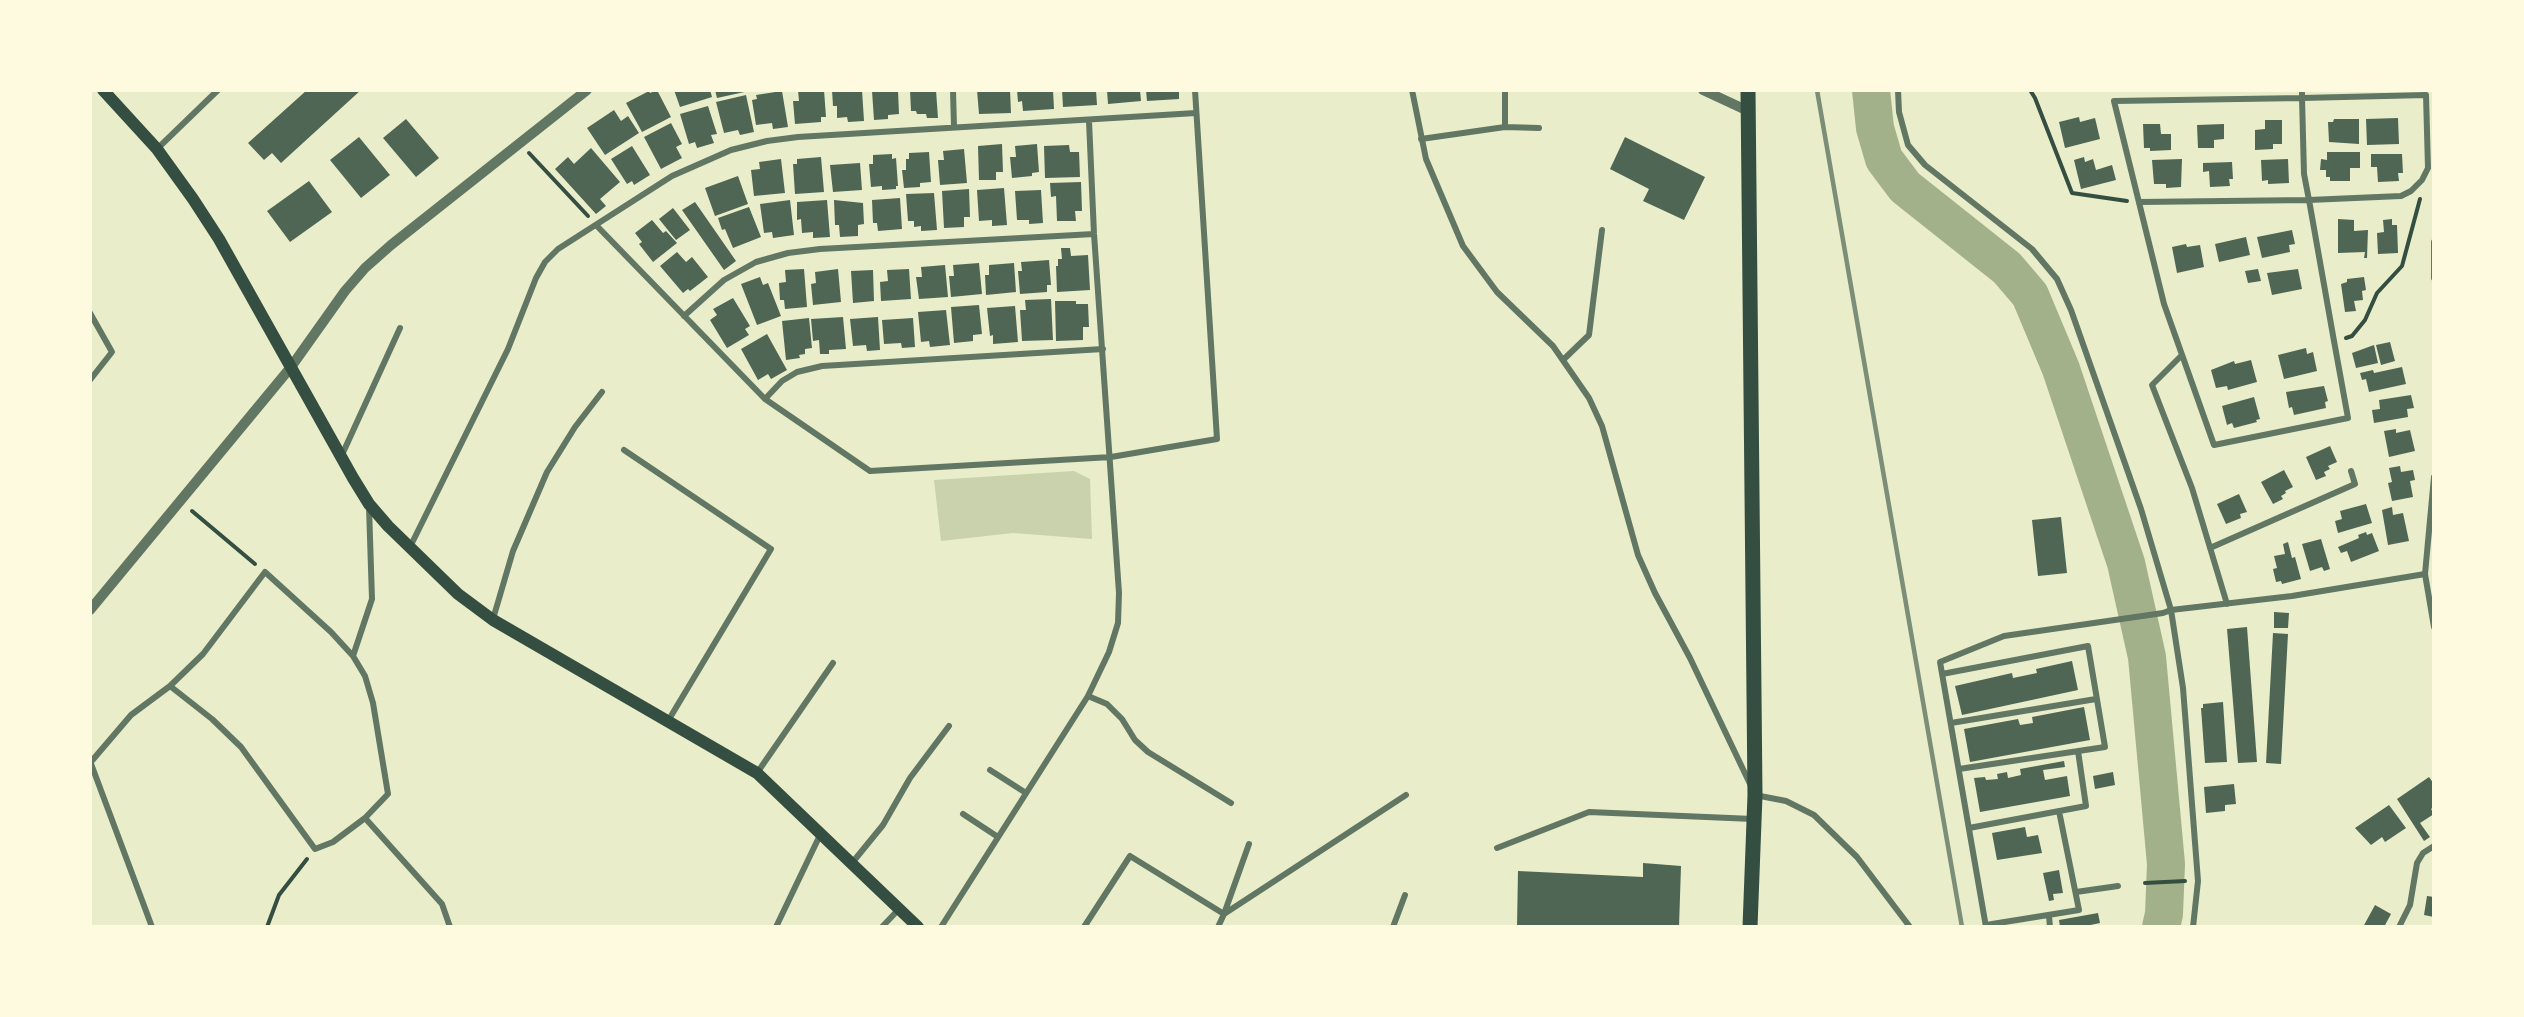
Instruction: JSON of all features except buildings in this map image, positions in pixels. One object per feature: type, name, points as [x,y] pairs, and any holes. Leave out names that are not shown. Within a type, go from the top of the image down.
[{"type":"highway","points":[[1748,90],[1746,110],[1755,795],[1750,927]]},
{"type":"main road","points":[[103,90],[157,149],[219,239],[369,504],[410,548],[458,594],[493,620],[757,773],[918,927]]},
{"type":"street","points":[[157,149],[218,90]]},
{"type":"street","points":[[90,610],[291,367],[345,291],[365,268],[587,90]]},
{"type":"street","points":[[952,90],[954,127]]},
{"type":"street","points":[[596,225],[765,399],[870,471],[1111,457],[1217,439],[1195,90]]},
{"type":"street","points":[[1412,90],[1426,159],[1463,246],[1497,292],[1553,346],[1589,398],[1602,426],[1638,555],[1654,593],[1690,658],[1755,795],[1786,801],[1814,815],[1857,857],[1910,927]]},
{"type":"street","points":[[1505,90],[1505,127]]},
{"type":"street","points":[[1702,90],[1746,110]]},
{"type":"street","points":[[1898,90],[1899,112],[1908,144],[1925,165],[2032,249],[2057,279],[2071,310],[2141,509],[2171,610],[2184,688],[2198,881],[2193,927]]},
{"type":"street","points":[[2139,202],[2309,200],[2401,196],[2411,191],[2422,180],[2428,168],[2426,95],[2302,98],[2114,101],[2164,304],[2214,445],[2348,418],[2309,200],[2304,174],[2302,98],[2302,90]]},
{"type":"street","points":[[410,548],[508,349],[536,278],[545,262],[558,249],[672,176],[731,150],[767,141],[798,137],[1196,113]]},
{"type":"street","points":[[941,927],[1088,696],[1109,652],[1118,623],[1119,593],[1094,234],[1089,121]]},
{"type":"street","points":[[1421,139],[1505,127],[1539,128]]},
{"type":"street","points":[[1563,360],[1589,335],[1602,230]]},
{"type":"street","points":[[684,316],[724,280],[756,262],[788,253],[832,248],[1094,234]]},
{"type":"street","points":[[2434,243],[2434,278]]},
{"type":"street","points":[[90,313],[112,352],[90,380]]},
{"type":"street","points":[[341,458],[400,328]]},
{"type":"street","points":[[765,399],[782,381],[797,372],[822,366],[1103,349]]},
{"type":"street","points":[[2182,355],[2152,385],[2192,488],[2227,604]]},
{"type":"street","points":[[493,620],[513,551],[547,472],[575,427],[602,392]]},
{"type":"street","points":[[624,450],[771,549],[668,721]]},
{"type":"street","points":[[2210,548],[2355,484],[2351,471]]},
{"type":"street","points":[[2434,477],[2424,574],[2434,627]]},
{"type":"street","points":[[353,656],[372,599],[369,504]]},
{"type":"street","points":[[2427,553],[2434,551]]},
{"type":"street","points":[[149,926],[90,761],[131,715],[170,686],[203,654],[265,572],[331,632],[353,656],[365,676],[373,703],[388,794],[365,818],[333,842],[315,849],[242,747],[212,718],[170,686]]},
{"type":"street","points":[[2059,811],[2079,910],[1986,926],[1940,662],[2004,636],[2424,574]]},
{"type":"street","points":[[1942,674],[2088,646],[2104,747],[1959,769]]},
{"type":"street","points":[[757,773],[833,663]]},
{"type":"street","points":[[1088,696],[1107,704],[1122,719],[1135,740],[1148,752],[1232,803]]},
{"type":"street","points":[[1951,723],[2096,699]]},
{"type":"street","points":[[852,863],[883,825],[910,778],[949,726]]},
{"type":"street","points":[[1969,828],[2086,806],[2078,751]]},
{"type":"street","points":[[990,770],[1026,794]]},
{"type":"street","points":[[1224,914],[1406,795]]},
{"type":"street","points":[[1497,848],[1589,812],[1754,819]]},
{"type":"street","points":[[963,814],[998,837]]},
{"type":"street","points":[[365,818],[442,904],[450,927]]},
{"type":"street","points":[[776,927],[821,833]]},
{"type":"street","points":[[1218,927],[1250,844]]},
{"type":"street","points":[[2398,927],[2410,905],[2417,863],[2423,854],[2434,846]]},
{"type":"street","points":[[1084,927],[1130,856],[1224,914]]},
{"type":"street","points":[[2076,892],[2118,886]]},
{"type":"street","points":[[1394,927],[1405,895]]},
{"type":"street","points":[[882,927],[899,908]]},
{"type":"street","points":[[2049,916],[2050,927]]},
{"type":"path","points":[[2030,90],[2072,194],[2139,202]]},
{"type":"path","points":[[520,143],[596,225]]},
{"type":"path","points":[[2334,341],[2352,336],[2365,320],[2377,293],[2402,266],[2420,203],[2422,180]]},
{"type":"path","points":[[180,501],[265,572]]},
{"type":"path","points":[[267,927],[279,895],[315,849]]},
{"type":"path","points":[[2145,883],[2198,881]]},
{"type":"green space","points":[[1074,471],[1090,479],[1092,539],[1013,533],[941,541],[934,480]]},
{"type":"waterway","points":[[1871,90],[1875,128],[1884,159],[1905,187],[2007,268],[2030,295],[2061,369],[2126,563],[2147,657],[2166,864],[2164,914],[2161,927]]},
{"type":"railway","points":[[1817,90],[1962,927]]}]
